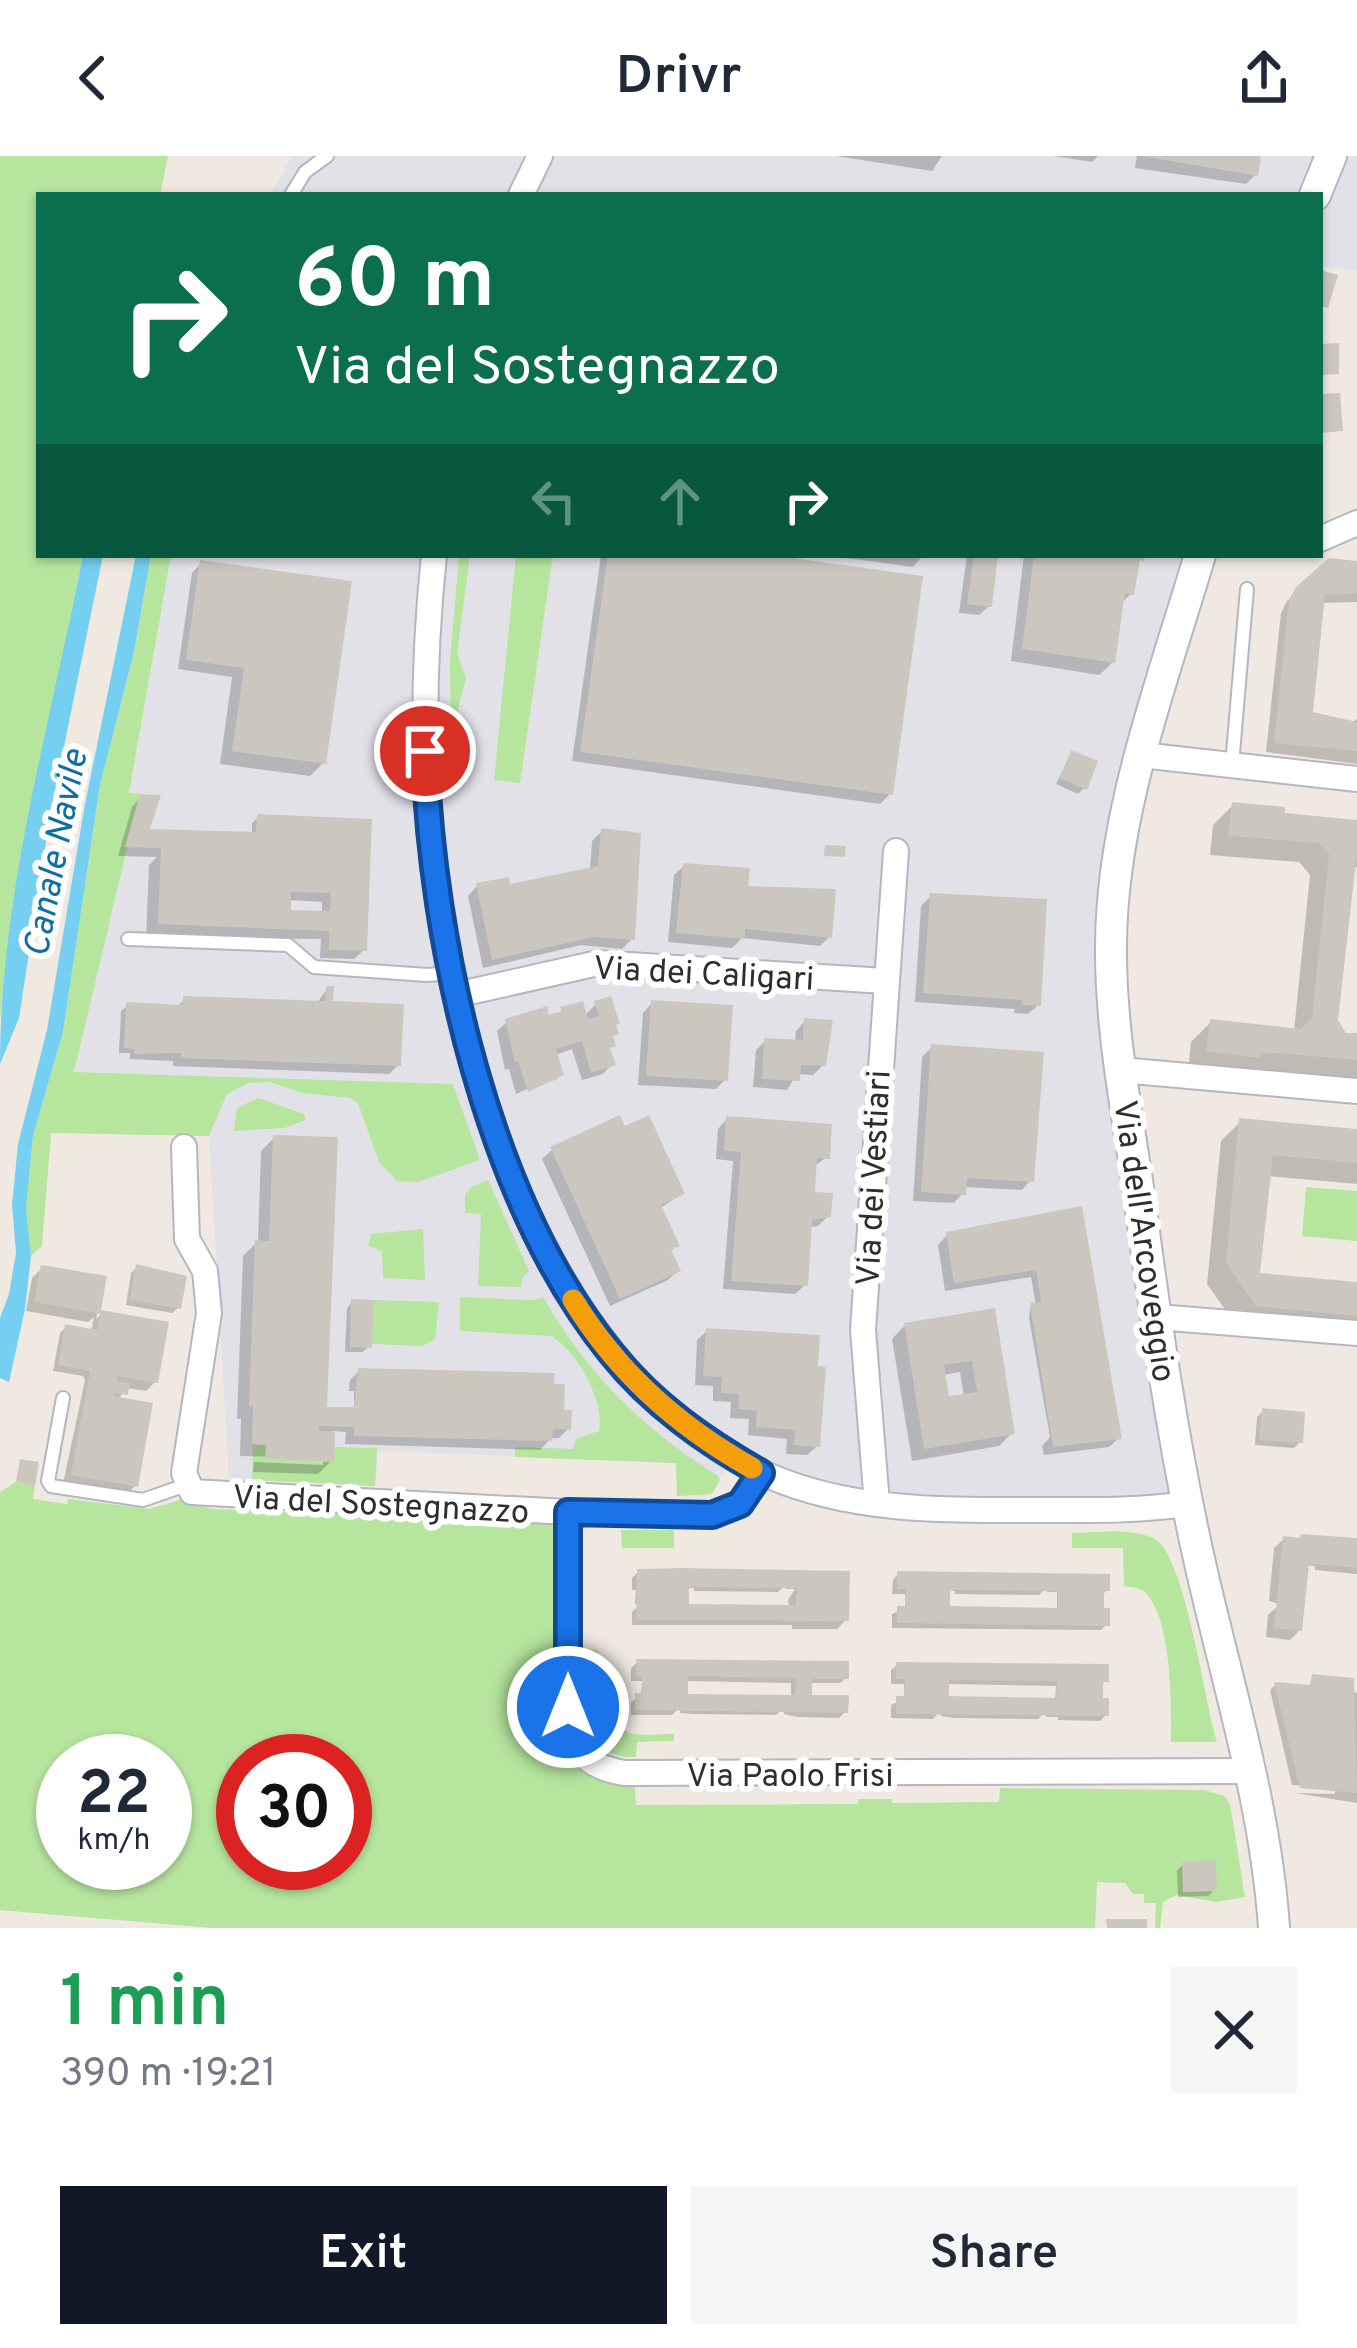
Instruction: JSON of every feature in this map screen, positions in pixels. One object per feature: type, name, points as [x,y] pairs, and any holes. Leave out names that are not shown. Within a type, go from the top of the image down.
[{"type":"street","points":[[522,192],[540,156]]},
{"type":"street","points":[[1316,192],[1331,156]]},
{"type":"street","points":[[1323,538],[1357,523]]},
{"type":"street","points":[[434,558],[426,634],[426,788],[453,984],[479,1081],[517,1184],[580,1312],[612,1355],[658,1403],[718,1448],[761,1473],[824,1494],[877,1504],[974,1510],[1186,1504]]},
{"type":"street","name":"Via dell'Arcoveggio","points":[[1199,558],[1141,755],[1113,912],[1114,1003],[1186,1504],[1263,1842],[1274,1928]]},
{"type":"street","points":[[1141,755],[1357,778]]},
{"type":"street","name":"Via dei Vestiari","points":[[877,1504],[863,1330],[896,851]]},
{"type":"street","name":"Via dei Caligari","points":[[453,984],[598,963],[885,981]]},
{"type":"street","points":[[1120,1070],[1357,1091]]},
{"type":"street","name":"Via del Sostegnazzo","points":[[184,1147],[188,1239],[205,1271],[209,1313],[184,1473],[192,1492],[712,1515],[740,1504],[761,1473]]},
{"type":"street","points":[[1156,1317],[1357,1333]]},
{"type":"street","name":"Via Paolo Frisi","points":[[568,1512],[568,1723],[576,1747],[596,1766],[624,1773],[1248,1771]]},
{"type":"lane","points":[[293,192],[305,172],[327,156]]},
{"type":"lane","points":[[1232,765],[1247,589]]},
{"type":"lane","points":[[128,939],[288,946],[314,968],[427,975],[453,984]]},
{"type":"lane","points":[[64,1398],[48,1480],[51,1486],[143,1500],[186,1485]]},
{"type":"shaded area","points":[[292,156],[1357,156],[1357,271],[1323,266],[1323,192],[272,192]]},
{"type":"shaded area","points":[[170,558],[1186,558],[1100,906],[1186,1504],[913,1508],[733,1457],[706,1497],[677,1496],[676,1463],[378,1451],[375,1486],[229,1479],[209,1136],[211,1077],[74,1072],[140,795],[129,794]]},
{"type":"green space","points":[[0,156],[168,156],[161,192],[36,192],[36,558],[82,558],[13,903],[0,1020]]},
{"type":"green space","points":[[150,558],[170,558],[129,793],[140,794],[74,1072],[453,1084],[480,1160],[418,1182],[397,1181],[379,1162],[358,1103],[269,1082],[248,1083],[227,1094],[209,1136],[51,1133],[42,1246],[31,1256],[26,1208],[33,1136],[63,1032],[100,785],[134,652]]},
{"type":"green space","points":[[459,558],[470,558],[457,653],[466,678],[456,717],[463,739],[457,774],[451,773],[450,660]]},
{"type":"green space","points":[[516,558],[553,558],[520,783],[494,780]]},
{"type":"green space","points":[[258,1098],[304,1114],[306,1120],[284,1128],[234,1131],[237,1108]]},
{"type":"green space","points":[[488,1180],[529,1271],[521,1287],[478,1286],[481,1214],[465,1213],[465,1194]]},
{"type":"green space","points":[[1306,1187],[1357,1191],[1357,1241],[1302,1236]]},
{"type":"green space","points":[[423,1229],[425,1280],[383,1278],[382,1251],[368,1246],[371,1234]]},
{"type":"green space","points":[[460,1297],[543,1297],[578,1351],[619,1398],[665,1439],[718,1476],[712,1494],[677,1496],[676,1463],[515,1457],[515,1447],[573,1449],[576,1439],[599,1431],[594,1392],[571,1353],[551,1336],[460,1331]]},
{"type":"green space","points":[[374,1300],[439,1302],[435,1339],[422,1346],[372,1344]]},
{"type":"green space","points":[[253,1444],[266,1445],[266,1459],[333,1462],[335,1447],[377,1448],[375,1486],[252,1480]]},
{"type":"green space","points":[[16,1482],[35,1486],[33,1499],[67,1504],[68,1499],[149,1509],[183,1499],[212,1509],[547,1522],[557,1535],[558,1738],[571,1761],[588,1775],[635,1786],[636,1805],[858,1804],[858,1799],[999,1802],[1000,1788],[1205,1790],[1224,1796],[1230,1804],[1245,1897],[1216,1902],[1176,1895],[1163,1902],[1160,1928],[1155,1928],[1156,1903],[1144,1903],[1144,1894],[1133,1894],[1125,1883],[1097,1882],[1095,1928],[212,1928],[0,1910],[0,1492]]},
{"type":"green space","points":[[621,1530],[674,1530],[674,1548],[622,1548]]},
{"type":"green space","points":[[1072,1533],[1136,1533],[1155,1539],[1166,1551],[1185,1601],[1217,1742],[1171,1742],[1169,1668],[1157,1612],[1145,1592],[1124,1586],[1123,1548],[1072,1548]]},
{"type":"green space","points":[[590,1650],[598,1650],[601,1681],[615,1693],[623,1728],[637,1734],[674,1734],[674,1741],[637,1742],[636,1757],[607,1752],[593,1741],[584,1712],[590,1711]]},
{"type":"water","points":[[82,558],[102,558],[50,815],[19,1018],[0,1064],[8,936]]},
{"type":"water","points":[[135,558],[150,558],[134,652],[100,785],[63,1032],[33,1136],[26,1208],[31,1256],[9,1382],[0,1378],[0,1318],[16,1253],[12,1204],[18,1144],[47,1030],[85,804]]},
{"type":"building","points":[[1142,156],[1261,156],[1258,176]]},
{"type":"building","points":[[1323,271],[1338,275],[1328,308],[1323,307]]},
{"type":"building","points":[[1339,343],[1339,374],[1323,375],[1323,344]]},
{"type":"building","points":[[1340,393],[1343,431],[1323,433],[1323,394]]},
{"type":"building","points":[[608,558],[793,558],[923,576],[893,795],[580,752]]},
{"type":"building","points":[[974,558],[998,558],[992,607],[967,604]]},
{"type":"building","points":[[1034,558],[1144,558],[1140,560],[1134,595],[1125,593],[1115,663],[1022,649]]},
{"type":"building","points":[[1329,558],[1357,561],[1357,593],[1325,595],[1313,712],[1357,722],[1357,751],[1274,743],[1289,600],[1296,587]]},
{"type":"building","points":[[200,560],[352,581],[326,764],[232,751],[244,668],[186,660]]},
{"type":"building","points":[[1071,750],[1098,761],[1087,790],[1060,778]]},
{"type":"building","points":[[140,794],[161,795],[150,829],[256,832],[257,814],[372,819],[367,951],[329,950],[329,931],[158,924],[161,848],[125,847]],"holes":[[[291,892],[331,893],[330,911],[291,910]]]},
{"type":"building","points":[[1232,802],[1357,820],[1338,1020],[1346,1033],[1357,1033],[1357,1060],[1261,1052],[1260,1058],[1206,1051],[1210,1019],[1301,1029],[1312,1018],[1329,854],[1319,843],[1228,836]]},
{"type":"building","points":[[601,828],[641,833],[635,940],[593,937],[492,960],[476,883],[509,877],[510,884],[598,866]]},
{"type":"building","points":[[825,845],[846,846],[845,857],[824,856]]},
{"type":"building","points":[[683,863],[750,868],[748,886],[836,889],[832,938],[745,929],[745,939],[676,933]]},
{"type":"building","points":[[930,893],[1047,899],[1041,1006],[1022,1005],[1023,1000],[923,993]]},
{"type":"building","points":[[326,986],[334,986],[333,1001],[404,1004],[401,1066],[181,1058],[181,1053],[134,1054],[135,1049],[124,1048],[126,1002],[183,1005],[183,996],[325,1001]]},
{"type":"building","points":[[611,996],[620,1024],[616,1025],[619,1034],[613,1036],[616,1046],[610,1048],[616,1065],[591,1073],[582,1041],[556,1049],[564,1075],[528,1092],[505,1019],[547,1006],[549,1015],[583,1001],[588,1019],[599,1016],[594,1001]]},
{"type":"building","points":[[651,1000],[733,1005],[728,1081],[646,1076]]},
{"type":"building","points":[[804,1018],[833,1020],[826,1066],[801,1065],[800,1081],[762,1079],[764,1038],[803,1040]]},
{"type":"building","points":[[931,1044],[1044,1052],[1034,1182],[967,1178],[966,1195],[921,1192]]},
{"type":"building","points":[[620,1115],[625,1126],[649,1115],[685,1194],[661,1205],[680,1246],[671,1250],[681,1271],[620,1299],[550,1147]]},
{"type":"building","points":[[726,1116],[832,1124],[830,1159],[817,1158],[815,1192],[833,1193],[831,1217],[812,1220],[808,1286],[731,1281],[741,1152],[724,1151]]},
{"type":"building","points":[[1239,1118],[1357,1129],[1357,1163],[1273,1155],[1260,1273],[1357,1282],[1357,1316],[1256,1306],[1226,1263]]},
{"type":"building","points":[[273,1135],[338,1137],[327,1407],[354,1407],[358,1368],[555,1373],[554,1384],[565,1384],[564,1410],[572,1410],[571,1430],[553,1429],[552,1441],[354,1436],[354,1427],[319,1426],[319,1431],[335,1432],[334,1462],[265,1459],[266,1445],[252,1444],[253,1407],[249,1406],[255,1240],[269,1241]]},
{"type":"building","points":[[1082,1206],[1122,1439],[1053,1447],[1030,1303],[1041,1302],[1036,1270],[954,1283],[946,1232]]},
{"type":"building","points":[[136,1264],[187,1276],[181,1309],[130,1300]]},
{"type":"building","points":[[41,1265],[107,1276],[101,1310],[169,1322],[158,1383],[117,1376],[117,1381],[130,1383],[128,1395],[113,1396],[153,1403],[138,1487],[71,1475],[90,1371],[58,1365],[65,1324],[97,1330],[100,1314],[34,1302]]},
{"type":"building","points":[[351,1299],[374,1300],[372,1348],[350,1347]]},
{"type":"building","points":[[995,1308],[1015,1434],[924,1449],[904,1323]],"holes":[[[972,1361],[977,1392],[949,1396],[944,1365]]]},
{"type":"building","points":[[706,1328],[820,1335],[818,1366],[826,1367],[820,1447],[794,1445],[795,1430],[756,1427],[757,1411],[738,1409],[739,1394],[721,1393],[722,1377],[703,1376]]},
{"type":"building","points":[[1262,1408],[1305,1412],[1303,1443],[1259,1440]]},
{"type":"building","points":[[20,1459],[39,1462],[35,1486],[16,1482]]},
{"type":"building","points":[[1301,1534],[1357,1538],[1357,1568],[1309,1564],[1302,1631],[1274,1628],[1283,1536],[1300,1538]]},
{"type":"building","points":[[637,1569],[850,1571],[849,1621],[636,1620]],"holes":[[[689,1587],[797,1588],[796,1605],[689,1604]]]},
{"type":"building","points":[[897,1571],[1110,1574],[1104,1608],[1110,1608],[1110,1626],[897,1623],[897,1606],[905,1606],[906,1589],[897,1589]],"holes":[[[950,1590],[1058,1591],[1058,1608],[950,1606]]]},
{"type":"building","points":[[636,1659],[849,1661],[849,1679],[812,1679],[812,1695],[849,1695],[848,1713],[635,1710],[635,1693],[642,1693],[642,1676],[636,1676]],"holes":[[[688,1676],[796,1678],[795,1695],[688,1694]]]},
{"type":"building","points":[[896,1662],[1109,1664],[1103,1698],[1109,1698],[1109,1716],[896,1714],[896,1696],[904,1696],[905,1679],[896,1679]],"holes":[[[949,1680],[1057,1681],[1056,1698],[949,1696]]]},
{"type":"building","points":[[1312,1674],[1354,1678],[1357,1793],[1300,1788],[1274,1682],[1310,1685]]},
{"type":"building","points":[[1216,1860],[1217,1891],[1183,1892],[1182,1862]]},
{"type":"building","points":[[1106,1919],[1147,1919],[1147,1928],[1107,1928]]},
{"type":"slow traffic","points":[[573,1300],[612,1355],[658,1403],[752,1468]]},
{"type":"route","points":[[425,751],[436,886],[455,994],[494,1123],[550,1257],[580,1312],[643,1388],[697,1434],[761,1473],[748,1496],[723,1513],[568,1512],[568,1707]]},
{"type":"water label","name":"Canale Navile","points":[[54,853]]}]
